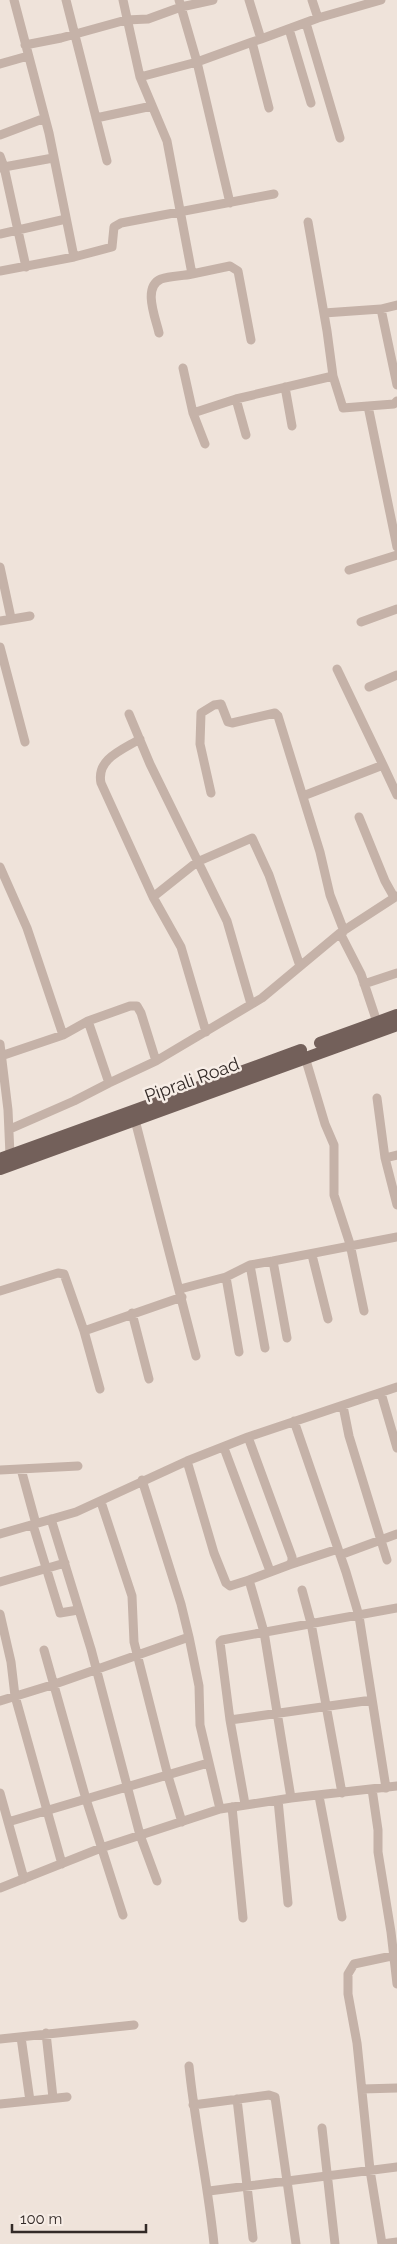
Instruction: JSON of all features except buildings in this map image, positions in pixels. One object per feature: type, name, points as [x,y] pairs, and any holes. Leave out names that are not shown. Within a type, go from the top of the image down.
[{"type":"main road","points":[[5,1157],[397,1016]]},
{"type":"main road","name":"Piprali Road","points":[[0,1169],[397,1025]]},
{"type":"street","points":[[14,0],[45,118],[74,258]]},
{"type":"street","points":[[66,0],[107,161]]},
{"type":"street","points":[[123,0],[140,77],[167,141],[192,274]]},
{"type":"street","points":[[25,45],[126,20],[148,19],[180,4],[213,0]]},
{"type":"street","points":[[250,0],[269,108]]},
{"type":"street","points":[[312,0],[318,18]]},
{"type":"street","points":[[140,77],[197,62],[306,22],[379,0]]},
{"type":"street","points":[[180,4],[197,62],[230,204]]},
{"type":"street","points":[[306,22],[340,138]]},
{"type":"street","points":[[289,29],[311,103]]},
{"type":"street","points":[[0,64],[28,56]]},
{"type":"street","points":[[96,118],[152,106]]},
{"type":"street","points":[[0,135],[45,118]]},
{"type":"street","points":[[0,156],[26,267]]},
{"type":"street","points":[[2,167],[53,158]]},
{"type":"street","points":[[0,271],[74,258],[112,247],[114,227],[121,223],[230,204],[274,194]]},
{"type":"street","points":[[0,234],[66,219]]},
{"type":"street","points":[[308,222],[333,376],[343,408],[394,404],[397,401]]},
{"type":"street","points":[[159,334],[151,294],[153,285],[162,279],[230,266],[238,271],[251,340]]},
{"type":"street","points":[[324,313],[397,305]]},
{"type":"street","points":[[381,308],[397,386]]},
{"type":"street","points":[[183,368],[193,413],[205,444]]},
{"type":"street","points":[[193,413],[236,399],[333,376]]},
{"type":"street","points":[[285,388],[292,426]]},
{"type":"street","points":[[236,399],[246,435]]},
{"type":"street","points":[[368,406],[397,547]]},
{"type":"street","points":[[349,570],[397,555]]},
{"type":"street","points":[[0,567],[11,618]]},
{"type":"street","points":[[361,622],[397,609]]},
{"type":"street","points":[[0,621],[30,616]]},
{"type":"street","points":[[0,647],[25,742]]},
{"type":"street","points":[[337,669],[397,795]]},
{"type":"street","points":[[369,686],[397,675]]},
{"type":"street","points":[[211,793],[200,744],[202,713],[214,705],[221,704],[228,722],[232,724],[274,712],[278,716],[303,796],[342,932],[364,984],[377,1022]]},
{"type":"street","points":[[129,714],[197,862],[227,922],[251,1004]]},
{"type":"street","points":[[140,739],[110,757],[102,764],[99,774],[104,795],[153,896],[181,947],[206,1032]]},
{"type":"street","points":[[303,796],[383,765]]},
{"type":"street","points":[[10,1129],[156,1062],[206,1032],[251,1004],[342,932],[396,896],[385,881],[359,818]]},
{"type":"street","points":[[153,896],[197,862],[252,838],[269,875],[300,966]]},
{"type":"street","points":[[0,867],[4,889],[26,928],[63,1035]]},
{"type":"street","points":[[364,984],[397,973]]},
{"type":"street","points":[[1,1056],[63,1035],[88,1021],[130,1006],[136,1006],[141,1013],[156,1062]]},
{"type":"street","points":[[88,1021],[109,1083]]},
{"type":"street","points":[[0,1044],[3,1086],[10,1129],[5,1157]]},
{"type":"street","points":[[305,1057],[325,1124],[334,1145],[334,1195],[350,1244],[364,1311]]},
{"type":"street","points":[[377,1098],[385,1158],[397,1205]]},
{"type":"street","points":[[135,1120],[196,1356]]},
{"type":"street","points":[[385,1158],[397,1155]]},
{"type":"street","points":[[84,1331],[226,1277],[250,1265],[312,1255],[350,1244],[397,1237]]},
{"type":"street","points":[[312,1255],[328,1319]]},
{"type":"street","points":[[273,1260],[287,1338]]},
{"type":"street","points":[[250,1265],[264,1348]]},
{"type":"street","points":[[0,1291],[58,1273],[64,1274],[84,1331],[100,1389]]},
{"type":"street","points":[[226,1277],[239,1352]]},
{"type":"street","points":[[132,1313],[149,1379]]},
{"type":"street","points":[[0,1534],[101,1502],[142,1480],[248,1437],[397,1388]]},
{"type":"street","points":[[381,1393],[397,1448]]},
{"type":"street","points":[[343,1406],[352,1444],[387,1560]]},
{"type":"street","points":[[294,1421],[339,1552],[358,1616],[386,1788]]},
{"type":"street","points":[[248,1437],[287,1538],[292,1556],[292,1562],[289,1565]]},
{"type":"street","points":[[224,1448],[270,1572]]},
{"type":"street","points":[[187,1461],[208,1536],[226,1582],[230,1586],[289,1565],[397,1534]]},
{"type":"street","points":[[0,1470],[78,1466]]},
{"type":"street","points":[[21,1469],[46,1569],[60,1613],[78,1610]]},
{"type":"street","points":[[142,1480],[181,1604],[189,1636],[199,1686],[200,1725],[220,1809]]},
{"type":"street","points":[[101,1502],[132,1596],[134,1642],[168,1776],[182,1822]]},
{"type":"street","points":[[51,1519],[95,1668],[140,1835],[156,1881]]},
{"type":"street","points":[[0,1582],[65,1563]]},
{"type":"street","points":[[249,1580],[264,1632],[291,1798]]},
{"type":"street","points":[[302,1590],[311,1623],[342,1793]]},
{"type":"street","points":[[245,1804],[230,1720],[220,1642],[264,1632],[397,1608]]},
{"type":"street","points":[[0,1614],[11,1662],[15,1696],[62,1864]]},
{"type":"street","points":[[0,1700],[55,1684],[95,1668],[189,1636]]},
{"type":"street","points":[[44,1650],[86,1799],[123,1915]]},
{"type":"street","points":[[230,1720],[372,1700]]},
{"type":"street","points":[[8,1822],[48,1812],[208,1763]]},
{"type":"street","points":[[0,1888],[101,1848],[220,1809],[291,1798],[397,1786]]},
{"type":"street","points":[[372,1789],[378,1830],[378,1852],[395,1955],[397,1984]]},
{"type":"street","points":[[0,1794],[24,1879]]},
{"type":"street","points":[[320,1796],[342,1917]]},
{"type":"street","points":[[278,1800],[288,1903]]},
{"type":"street","points":[[232,1806],[243,1918]]},
{"type":"street","points":[[395,1955],[354,1964],[348,1974],[348,1994],[357,2043],[370,2170],[382,2244],[397,2242]]},
{"type":"street","points":[[0,2039],[134,2025]]},
{"type":"street","points":[[46,2034],[53,2098]]},
{"type":"street","points":[[21,2037],[30,2101]]},
{"type":"street","points":[[189,2066],[193,2106],[209,2191],[214,2244]]},
{"type":"street","points":[[362,2089],[397,2088]]},
{"type":"street","points":[[193,2106],[269,2095],[275,2097],[296,2244]]},
{"type":"street","points":[[0,2104],[67,2097]]},
{"type":"street","points":[[237,2099],[253,2238]]},
{"type":"street","points":[[322,2128],[335,2244]]},
{"type":"street","points":[[209,2191],[397,2167]]}]
